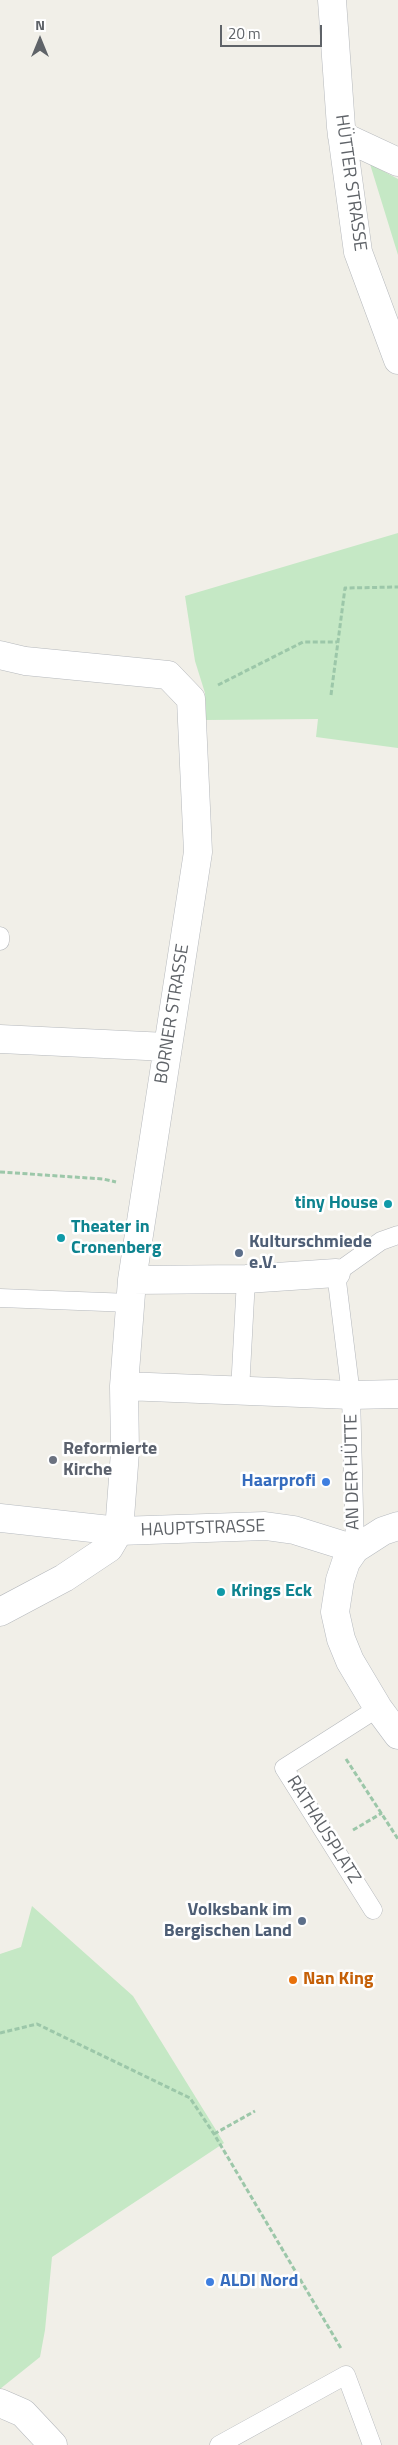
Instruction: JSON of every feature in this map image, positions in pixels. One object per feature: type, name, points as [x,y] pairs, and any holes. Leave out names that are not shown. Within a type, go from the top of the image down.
[{"type":"street","name":"HÜTTER STRASSE","points":[[332,0],[342,136],[358,252],[398,360]]},
{"type":"street","points":[[342,136],[398,162]]},
{"type":"street","points":[[0,656],[25,661],[168,675],[191,699]]},
{"type":"street","name":"BORNER STRASSE","points":[[119,1531],[125,1452],[124,1386],[131,1292],[198,852],[191,699]]},
{"type":"street","points":[[0,1039],[168,1047]]},
{"type":"street","points":[[131,1292],[246,1279],[336,1273]]},
{"type":"street","name":"AN DER HÜTTE","points":[[124,1386],[352,1395],[398,1394]]},
{"type":"street","name":"HAUPTSTRASSE","points":[[0,1518],[119,1531],[265,1526],[294,1530],[355,1550]]},
{"type":"street","points":[[398,1526],[383,1531],[355,1550],[346,1562],[340,1580],[335,1612],[341,1639],[350,1662],[378,1708],[398,1735]]},
{"type":"street","points":[[0,1612],[64,1578],[102,1553],[109,1548],[119,1531]]},
{"type":"street","points":[[0,2403],[23,2413],[53,2445]]},
{"type":"lane","points":[[0,936],[0,941]]},
{"type":"lane","points":[[336,1273],[381,1241],[398,1235]]},
{"type":"lane","name":"AN DER HÜTTE","points":[[336,1273],[352,1395],[355,1550]]},
{"type":"lane","points":[[240,1391],[246,1279]]},
{"type":"lane","points":[[0,1298],[131,1292]]},
{"type":"lane","name":"RATHAUSPLATZ","points":[[372,1910],[284,1768],[378,1708]]},
{"type":"lane","points":[[220,2445],[346,2375],[372,2445]]},
{"type":"path","points":[[331,695],[345,588],[398,587]]},
{"type":"path","points":[[191,699],[302,642],[337,642]]},
{"type":"path","points":[[0,1172],[103,1179],[146,1189]]},
{"type":"path","points":[[332,1737],[398,1839]]},
{"type":"path","points":[[369,1820],[382,1813]]},
{"type":"path","points":[[0,2033],[37,2024],[190,2098],[214,2134],[342,2350],[346,2375]]},
{"type":"path","points":[[214,2134],[255,2111]]},
{"type":"green space","points":[[370,164],[398,179],[398,255]]},
{"type":"green space","points":[[398,533],[398,748],[316,737],[318,719],[206,720],[205,693],[195,661],[185,596]]},
{"type":"green space","points":[[32,1906],[133,1996],[224,2143],[52,2257],[45,2330],[40,2357],[0,2389],[0,1954],[21,1947]]},
{"type":"place","name":"tiny House","points":[[388,1204]]},
{"type":"place","name":"Theater in Cronenberg","points":[[61,1238]]},
{"type":"place","name":"Kulturschmiede e.V.","points":[[239,1253]]},
{"type":"place","name":"Reformierte Kirche","points":[[53,1460]]},
{"type":"place","name":"Haarprofi","points":[[326,1482]]},
{"type":"place","name":"Krings Eck","points":[[221,1592]]},
{"type":"place","name":"Volksbank im Bergischen Land","points":[[302,1921]]},
{"type":"place","name":"Nan King","points":[[293,1980]]},
{"type":"place","name":"ALDI Nord","points":[[210,2282]]}]
